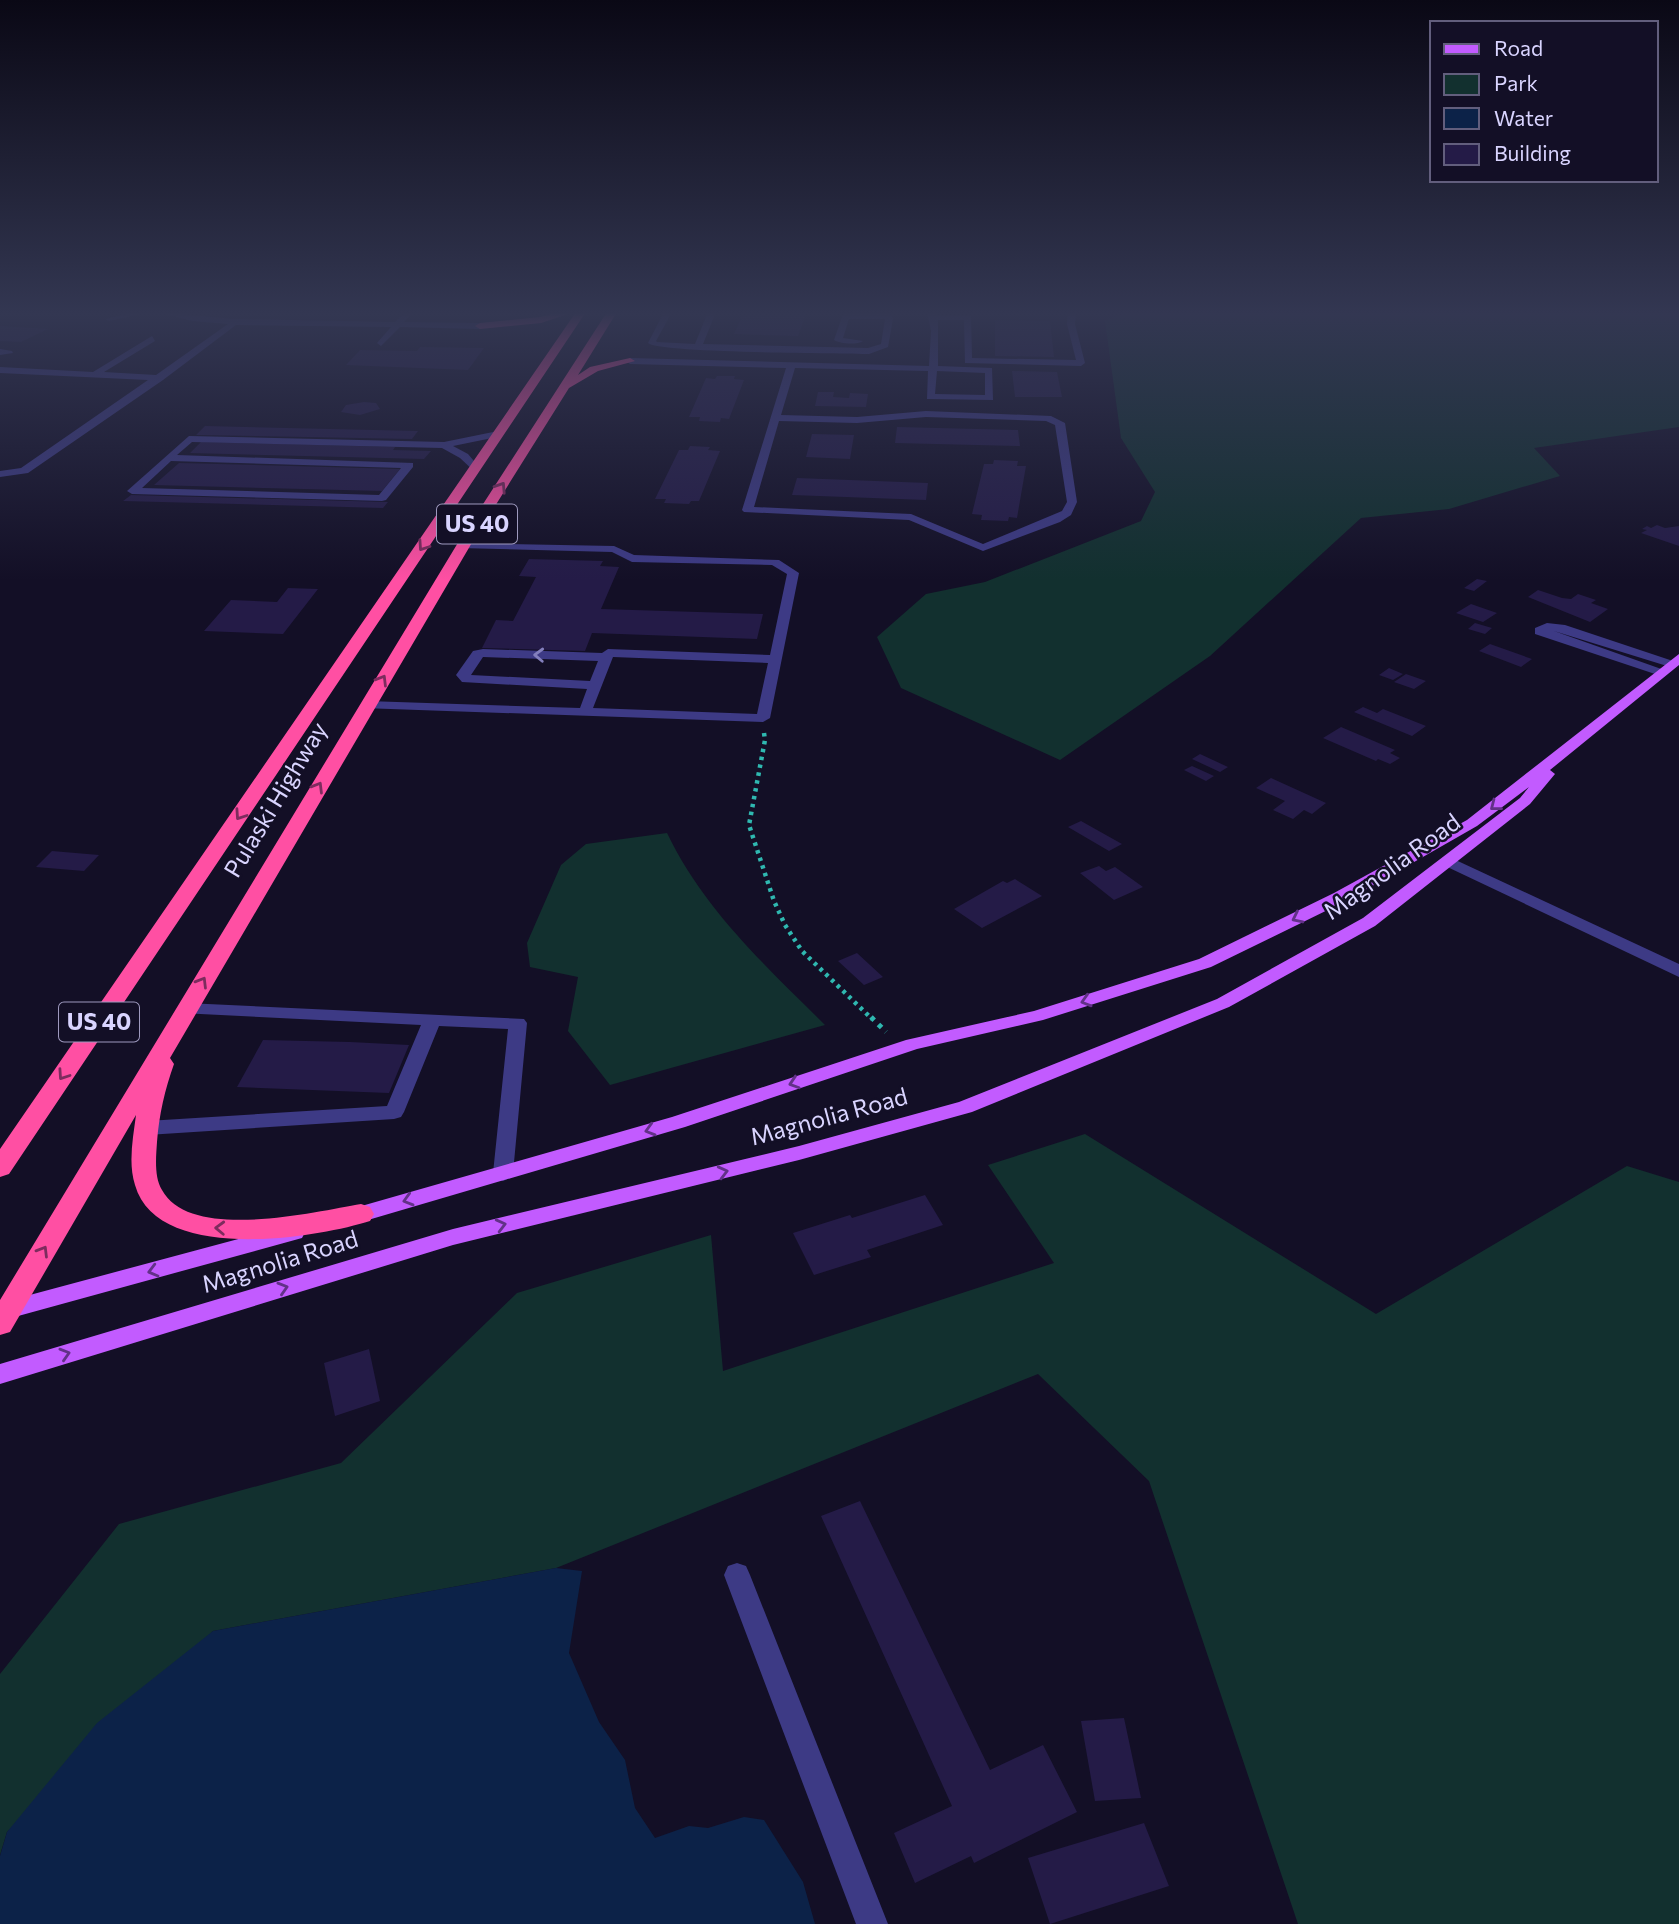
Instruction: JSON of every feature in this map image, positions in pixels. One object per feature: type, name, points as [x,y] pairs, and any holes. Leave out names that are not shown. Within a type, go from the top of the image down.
[{"type":"highway","name":"Pulaski Highway","points":[[0,1168],[520,402]]},
{"type":"highway","name":"Pulaski Highway","points":[[3,1315],[463,546],[555,402]]},
{"type":"highway","points":[[186,1009],[159,1073],[143,1142],[144,1171],[153,1199],[175,1214],[207,1228],[250,1229],[361,1214]]},
{"type":"main road","name":"Magnolia Road","points":[[3,1315],[678,1122],[902,1048],[1037,1016],[1205,963],[1340,897],[1472,823],[1670,664]]},
{"type":"main road","name":"Magnolia Road","points":[[0,1374],[453,1237],[799,1153],[965,1107],[1223,1003],[1369,922],[1525,801],[1586,732]]},
{"type":"street","points":[[0,474],[24,471],[125,402]]},
{"type":"street","points":[[775,418],[857,420],[926,414],[1048,418],[1060,423],[1072,502],[1067,513],[1056,520],[983,548],[921,521],[900,516],[748,510],[775,418],[780,402]]},
{"type":"street","points":[[168,458],[409,465],[382,498],[132,491],[168,458],[189,439],[444,444],[498,434]]},
{"type":"street","points":[[444,444],[464,456],[475,469]]},
{"type":"street","points":[[367,705],[763,718],[793,573],[775,562],[632,558],[614,549],[463,546]]},
{"type":"street","points":[[1547,627],[1561,628],[1670,664],[1540,631],[1547,627]]},
{"type":"street","points":[[596,685],[467,679],[464,675],[478,654],[483,653],[607,657]]},
{"type":"street","points":[[585,712],[608,653],[775,659]]},
{"type":"street","points":[[1447,861],[1679,971]]},
{"type":"street","points":[[186,1009],[518,1023],[503,1173]]},
{"type":"street","points":[[147,1128],[394,1112],[433,1019]]},
{"type":"street","points":[[737,1575],[872,1924]]},
{"type":"path","points":[[763,718],[765,740],[749,825],[774,901],[785,925],[802,951],[902,1048]]},
{"type":"green space","points":[[1116,402],[1679,402],[1679,427],[1534,448],[1560,476],[1449,509],[1361,518],[1210,656],[1060,760],[901,688],[877,637],[926,594],[985,582],[1141,521],[1155,492],[1121,438]]},
{"type":"green space","points":[[667,833],[682,861],[718,912],[759,959],[825,1025],[610,1085],[568,1031],[578,977],[530,967],[527,943],[561,865],[586,844]]},
{"type":"green space","points":[[1085,1134],[1376,1314],[1627,1166],[1679,1182],[1679,1924],[1298,1924],[1149,1481],[1038,1374],[556,1568],[213,1631],[7,1832],[0,1855],[0,1674],[119,1524],[341,1463],[517,1293],[711,1235],[723,1371],[1054,1263],[988,1165]]},
{"type":"water","points":[[556,1568],[582,1571],[569,1653],[599,1722],[625,1760],[635,1808],[655,1838],[689,1826],[708,1828],[744,1817],[764,1820],[803,1882],[815,1924],[0,1924],[0,1856],[7,1832],[97,1723],[213,1631]]},
{"type":"building","points":[[696,402],[736,402],[729,419],[721,418],[720,422],[699,421],[700,417],[689,417]]},
{"type":"building","points":[[816,402],[867,402],[866,407],[815,406]]},
{"type":"building","points":[[376,403],[380,409],[360,415],[341,412],[346,405]]},
{"type":"building","points":[[205,426],[418,431],[412,439],[196,435]]},
{"type":"building","points":[[897,427],[1018,430],[1020,446],[895,443]]},
{"type":"building","points":[[812,434],[854,435],[850,459],[806,457]]},
{"type":"building","points":[[201,442],[395,447],[393,450],[431,451],[424,459],[190,453]]},
{"type":"building","points":[[690,446],[710,447],[708,450],[720,451],[699,501],[691,501],[689,504],[664,503],[666,499],[655,499],[679,450],[688,450]]},
{"type":"building","points":[[994,460],[1018,461],[1017,466],[1026,466],[1017,518],[1009,517],[1008,521],[981,520],[982,515],[972,514],[984,464],[993,464]]},
{"type":"building","points":[[179,463],[400,469],[382,491],[154,485]]},
{"type":"building","points":[[797,478],[928,483],[926,500],[792,495]]},
{"type":"building","points":[[131,495],[388,502],[383,508],[123,501]]},
{"type":"building","points":[[1657,525],[1665,528],[1679,526],[1679,546],[1641,533],[1647,530],[1642,529],[1647,526],[1651,528]]},
{"type":"building","points":[[529,559],[603,561],[600,566],[619,567],[601,609],[763,614],[757,639],[592,633],[585,651],[482,648],[496,620],[513,621],[536,577],[519,576]]},
{"type":"building","points":[[1477,579],[1487,581],[1474,591],[1464,588]]},
{"type":"building","points":[[288,588],[318,589],[283,634],[204,631],[231,600],[277,602]]},
{"type":"building","points":[[1538,590],[1571,599],[1578,594],[1596,600],[1591,603],[1608,609],[1590,622],[1528,597]]},
{"type":"building","points":[[1471,604],[1497,613],[1483,622],[1456,613]]},
{"type":"building","points":[[1475,623],[1492,628],[1485,634],[1468,629]]},
{"type":"building","points":[[1490,644],[1532,659],[1521,667],[1479,651]]},
{"type":"building","points":[[1389,668],[1403,674],[1393,680],[1379,675]]},
{"type":"building","points":[[1406,674],[1426,681],[1414,689],[1394,682]]},
{"type":"building","points":[[1363,707],[1377,713],[1383,709],[1426,726],[1412,736],[1354,712]]},
{"type":"building","points":[[1341,727],[1395,750],[1390,753],[1400,758],[1390,764],[1378,759],[1376,761],[1323,738]]},
{"type":"building","points":[[1200,754],[1228,767],[1220,772],[1192,759]]},
{"type":"building","points":[[1192,766],[1214,776],[1206,781],[1184,770]]},
{"type":"building","points":[[1271,778],[1326,803],[1312,814],[1304,810],[1293,819],[1273,810],[1285,801],[1256,788]]},
{"type":"building","points":[[1081,821],[1122,844],[1109,851],[1068,827]]},
{"type":"building","points":[[52,851],[99,855],[84,871],[36,867]]},
{"type":"building","points":[[1099,866],[1106,871],[1115,867],[1143,887],[1114,900],[1080,873]]},
{"type":"building","points":[[1015,879],[1042,896],[982,928],[954,909],[1003,881],[1007,883]]},
{"type":"building","points":[[857,953],[883,977],[864,985],[838,961]]},
{"type":"building","points":[[263,1040],[409,1045],[389,1093],[237,1087]]},
{"type":"building","points":[[925,1195],[943,1225],[867,1250],[871,1257],[814,1275],[793,1233],[850,1215],[852,1218]]},
{"type":"building","points":[[369,1349],[380,1401],[335,1416],[324,1363]]},
{"type":"building","points":[[860,1501],[990,1770],[1043,1745],[1077,1812],[974,1863],[971,1856],[915,1883],[894,1833],[952,1806],[821,1516]]},
{"type":"building","points":[[1124,1718],[1141,1798],[1095,1801],[1081,1721]]},
{"type":"building","points":[[1144,1823],[1169,1886],[1050,1924],[1028,1858]]}]
